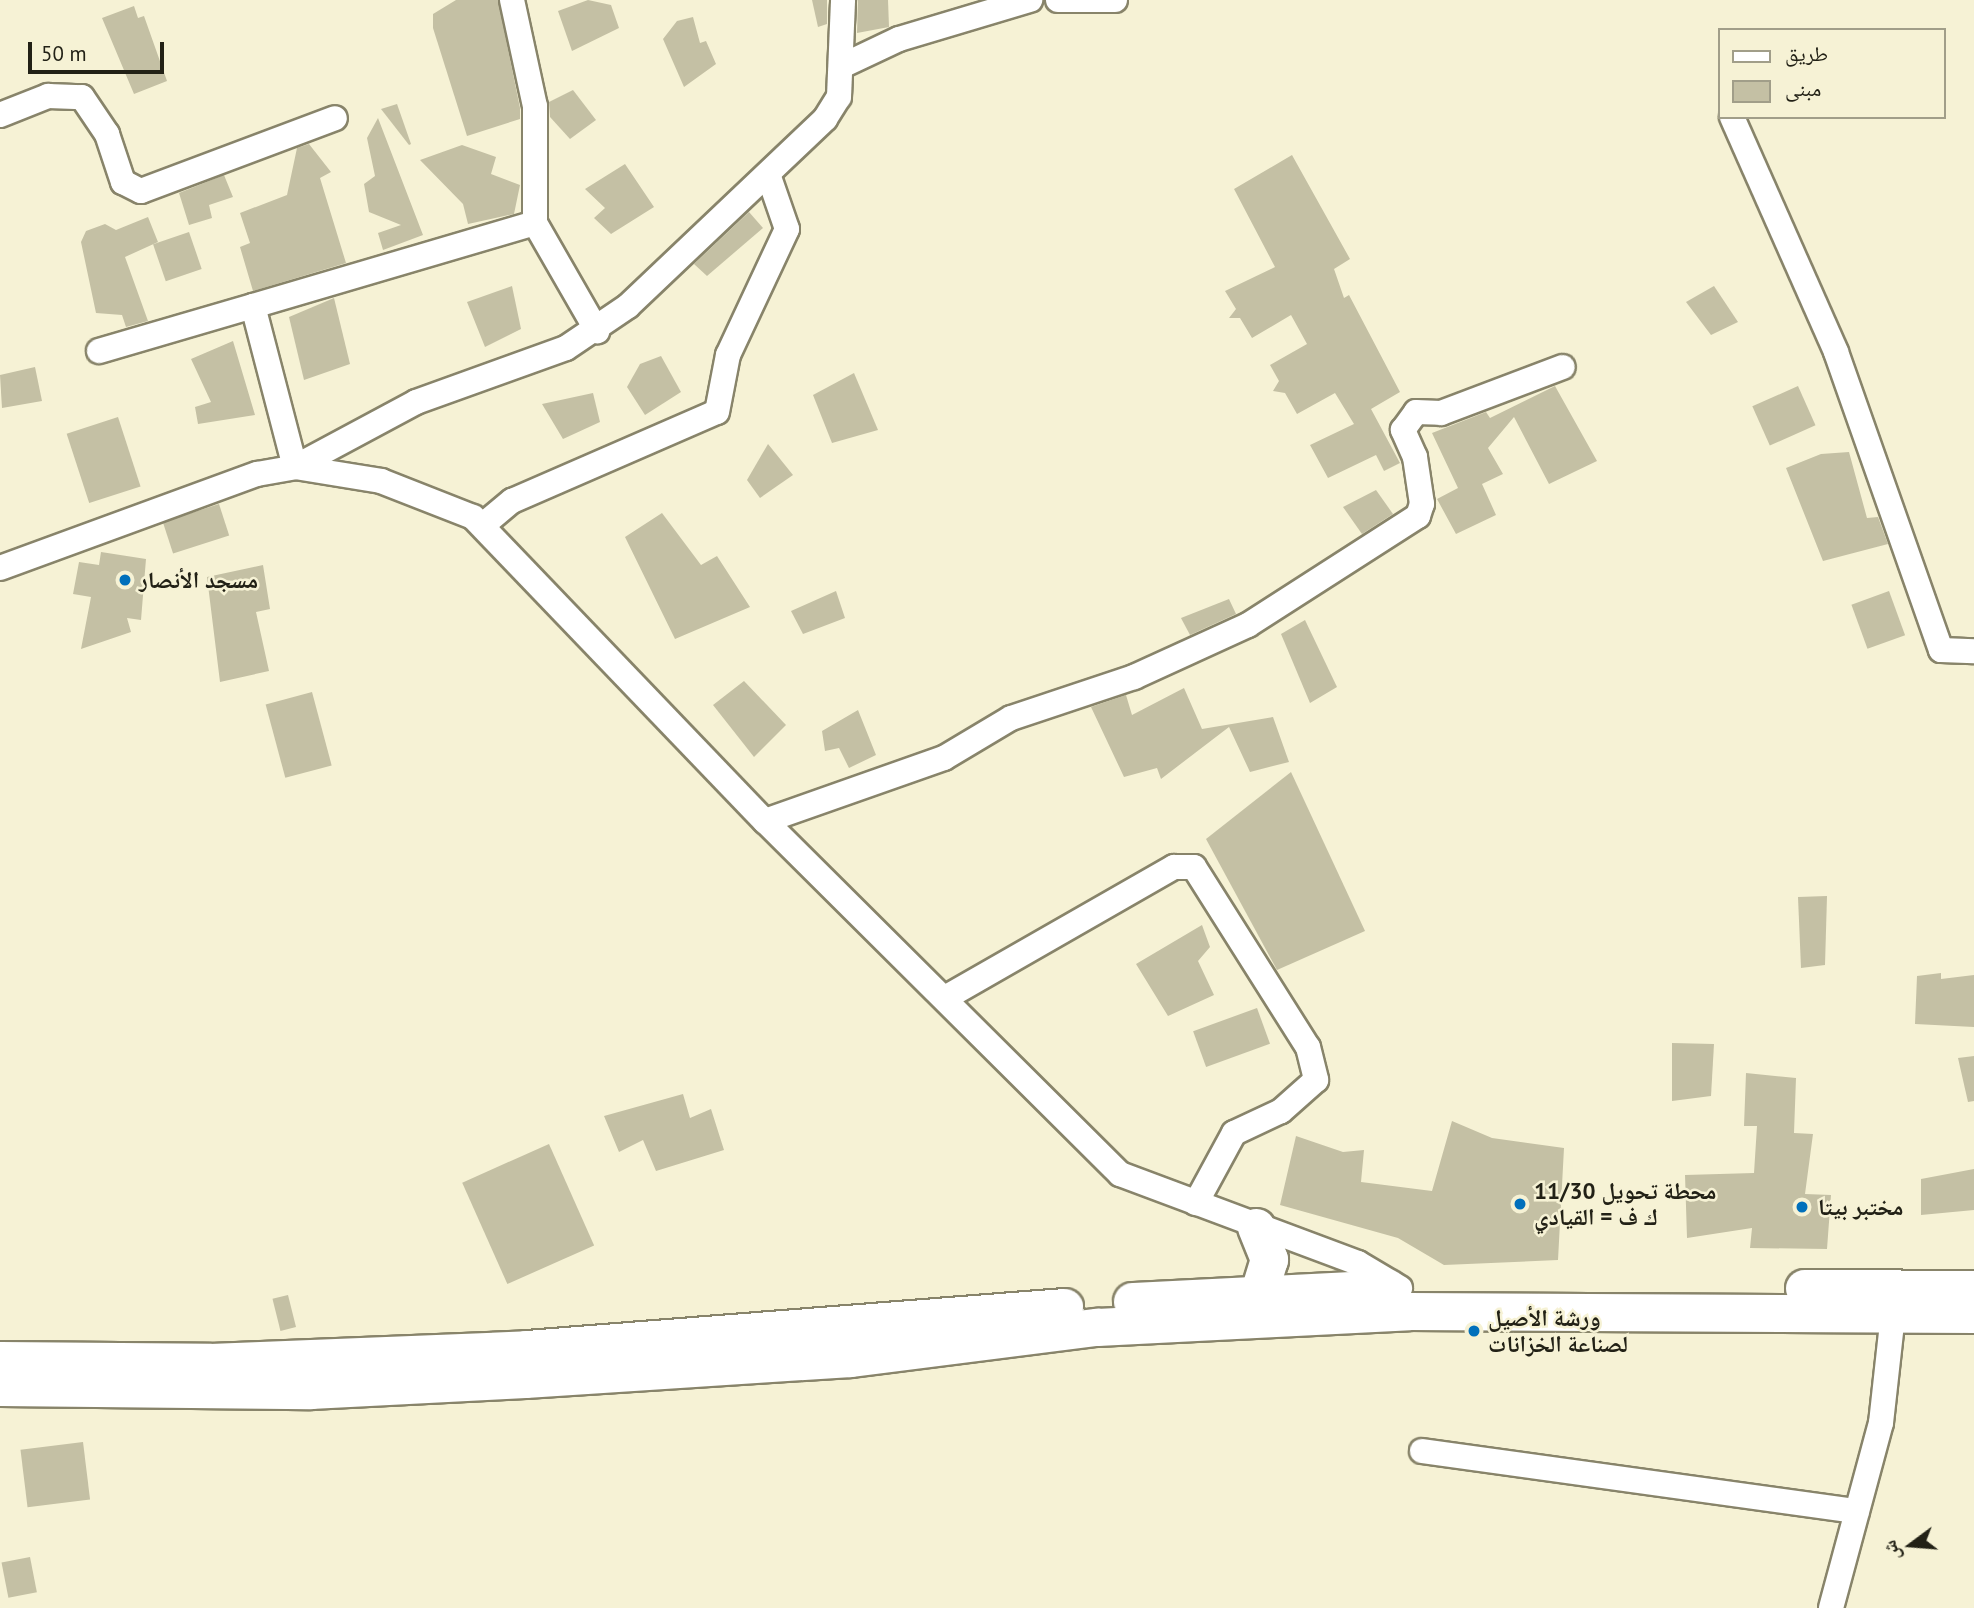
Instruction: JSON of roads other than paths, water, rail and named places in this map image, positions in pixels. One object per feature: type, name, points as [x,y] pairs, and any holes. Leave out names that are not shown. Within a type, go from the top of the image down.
[{"type":"highway","points":[[1256,1227],[1269,1259],[1259,1291]]},
{"type":"highway","points":[[0,1387],[310,1390],[850,1358],[1097,1327],[1404,1299],[1974,1289]]},
{"type":"highway","points":[[0,1360],[210,1362],[527,1349],[1259,1291],[1404,1299],[1893,1314],[1974,1314]]},
{"type":"street","points":[[512,0],[536,106],[536,223],[597,331]]},
{"type":"street","points":[[0,568],[257,474],[295,467],[416,402],[566,348],[597,331],[825,119],[839,97],[844,65],[843,0]]},
{"type":"street","points":[[844,65],[899,38],[1030,0]]},
{"type":"street","points":[[1058,0],[1115,0]]},
{"type":"street","points":[[0,116],[48,96],[82,97],[107,134],[123,182],[141,191],[335,118]]},
{"type":"street","points":[[1733,119],[1836,352],[1941,650],[1974,651]]},
{"type":"street","points":[[483,526],[512,501],[717,412],[729,355],[787,229],[768,174]]},
{"type":"street","points":[[99,351],[536,223]]},
{"type":"street","points":[[253,306],[295,467]]},
{"type":"street","points":[[765,821],[944,758],[1011,718],[1133,677],[1248,625],[1418,516],[1422,504],[1415,457],[1403,430],[1416,412],[1441,412],[1563,368]]},
{"type":"street","points":[[295,467],[381,481],[483,526],[765,821],[1120,1174],[1358,1263],[1404,1299]]},
{"type":"street","points":[[945,998],[1174,867],[1195,867],[1308,1047],[1316,1080],[1289,1105],[1234,1133],[1196,1203]]},
{"type":"street","points":[[1830,1608],[1881,1423],[1893,1314]]},
{"type":"street","points":[[1422,1451],[1857,1511]]},
{"type":"place","name":"مسجد الأنصار","points":[[125,580]]},
{"type":"place","name":"محطة تحويل 11/30 ك ف = القيادي","points":[[1520,1204]]},
{"type":"place","name":"مختبر بيتا","points":[[1802,1207]]},
{"type":"place","name":"ورشة الأصيل لصناعة الخزانات","points":[[1474,1331]]}]
